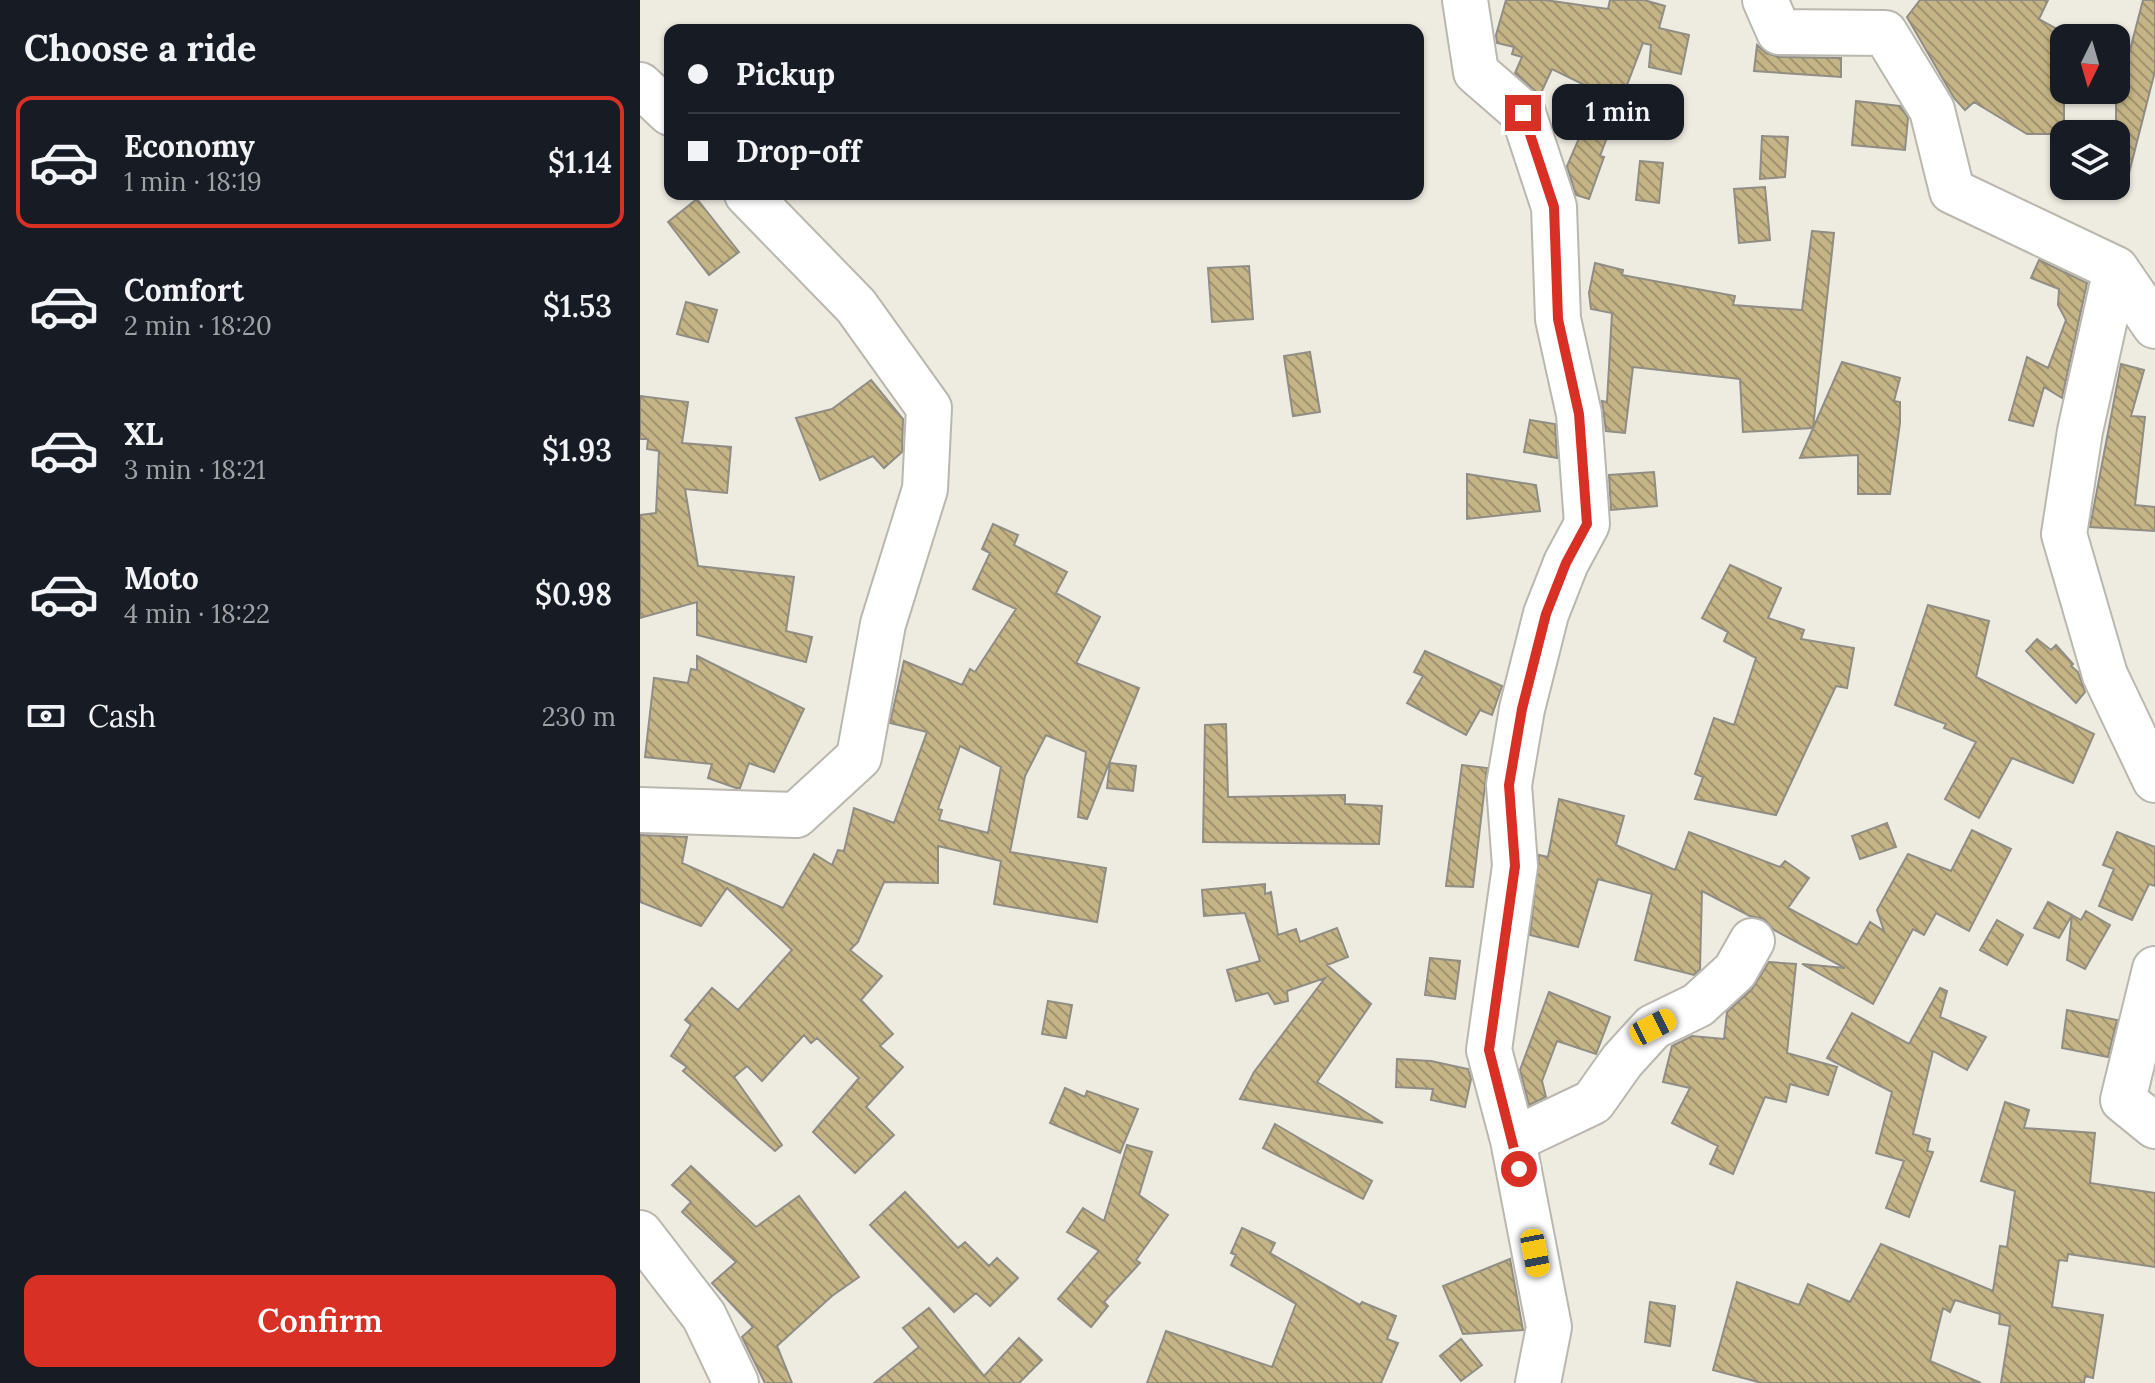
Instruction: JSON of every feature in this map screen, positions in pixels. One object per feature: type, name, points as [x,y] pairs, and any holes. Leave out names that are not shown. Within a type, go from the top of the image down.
[{"type":"street","points":[[1465,0],[1476,72],[1523,113],[1554,207],[1558,319],[1579,414],[1587,524],[1566,563],[1546,614],[1522,709],[1509,785],[1515,866],[1489,1050],[1513,1140],[1549,1327],[1538,1383]]},
{"type":"street","points":[[1765,0],[1779,32],[1885,33],[1932,110],[1952,191],[2116,269],[2155,326]]},
{"type":"street","points":[[640,85],[664,107]]},
{"type":"street","points":[[640,810],[796,815],[859,757],[883,624],[925,489],[929,408],[856,306],[753,200]]},
{"type":"street","points":[[2116,269],[2080,431],[2064,534],[2105,675],[2155,780]]},
{"type":"street","points":[[1513,1140],[1593,1102],[1622,1061],[1653,1027],[1698,1005],[1735,971],[1752,941]]},
{"type":"street","points":[[2155,969],[2123,1100],[2155,1126]]},
{"type":"street","points":[[640,1233],[704,1316],[736,1383]]},
{"type":"building","points":[[1506,0],[1545,0],[1608,9],[1610,0],[1644,0],[1665,6],[1659,28],[1689,35],[1681,74],[1649,67],[1651,45],[1643,43],[1600,156],[1604,157],[1589,199],[1576,195],[1567,166],[1599,92],[1552,69],[1540,95],[1515,73],[1522,57],[1512,54],[1514,47],[1497,43],[1496,35]]},
{"type":"building","points":[[1920,0],[2048,0],[2039,19],[2050,25],[2050,104],[2064,104],[2064,120],[2050,120],[2050,134],[2027,134],[1974,102],[1965,110],[1954,98],[1907,17]]},
{"type":"building","points":[[2143,0],[2155,0],[2155,71],[2130,169],[2130,120],[2116,120],[2116,104],[2130,104],[2130,50]]},
{"type":"building","points":[[1757,45],[1766,53],[1779,57],[1841,58],[1841,77],[1754,71]]},
{"type":"building","points":[[1856,101],[1900,106],[1908,118],[1905,150],[1852,145]]},
{"type":"building","points":[[1762,136],[1788,137],[1785,177],[1760,179]]},
{"type":"building","points":[[1640,161],[1663,163],[1659,203],[1636,200]]},
{"type":"building","points":[[1765,187],[1770,240],[1739,243],[1734,189]]},
{"type":"building","points":[[698,200],[739,252],[709,275],[668,222]]},
{"type":"building","points":[[1812,231],[1834,233],[1813,428],[1743,432],[1740,379],[1633,367],[1625,433],[1606,431],[1602,401],[1607,402],[1612,313],[1591,309],[1589,293],[1595,263],[1623,270],[1622,275],[1735,296],[1733,305],[1802,310]]},
{"type":"building","points":[[2039,260],[2087,283],[2062,398],[2044,387],[2033,426],[2009,420],[2027,357],[2048,368],[2066,320],[2058,305],[2059,289],[2031,278]]},
{"type":"building","points":[[1249,266],[1253,319],[1212,322],[1208,268]]},
{"type":"building","points":[[686,302],[717,310],[708,342],[677,334]]},
{"type":"building","points":[[1310,352],[1320,412],[1293,416],[1284,356]]},
{"type":"building","points":[[1842,362],[1900,378],[1894,401],[1900,402],[1900,423],[1890,494],[1858,494],[1858,455],[1800,458]]},
{"type":"building","points":[[2121,364],[2144,370],[2131,416],[2145,417],[2135,505],[2155,507],[2155,531],[2090,527]]},
{"type":"building","points":[[871,380],[903,419],[902,452],[884,468],[873,456],[820,480],[796,418],[832,409]]},
{"type":"building","points":[[640,396],[688,402],[682,443],[731,447],[727,493],[685,489],[698,566],[794,577],[786,631],[812,637],[806,662],[697,635],[697,602],[640,618],[640,515],[656,513],[659,451],[647,449],[648,439],[640,439]]},
{"type":"building","points":[[1530,420],[1555,424],[1557,458],[1524,452]]},
{"type":"building","points":[[1654,472],[1657,506],[1611,510],[1609,475]]},
{"type":"building","points":[[1467,474],[1536,485],[1540,511],[1467,519]]},
{"type":"building","points":[[993,524],[1018,535],[1014,545],[1067,572],[1056,593],[1100,617],[1076,663],[1139,688],[1087,819],[1078,817],[1086,752],[1046,735],[1025,776],[1010,852],[1106,868],[1097,922],[994,904],[1001,861],[938,846],[938,883],[884,882],[858,942],[850,950],[882,976],[861,1000],[893,1034],[880,1046],[903,1067],[866,1107],[894,1135],[855,1173],[813,1132],[859,1078],[817,1038],[811,1043],[804,1035],[762,1081],[747,1066],[734,1077],[782,1145],[775,1151],[683,1071],[687,1067],[671,1056],[691,1025],[685,1020],[712,988],[738,1010],[792,950],[727,888],[701,926],[640,902],[640,835],[687,837],[682,863],[783,908],[814,854],[832,865],[838,850],[844,851],[854,808],[894,823],[927,732],[890,723],[904,661],[962,685],[970,669],[975,672],[1016,609],[973,589],[990,553],[982,549]],"holes":[[[960,746],[1001,767],[988,833],[939,820],[942,810],[938,809]]]},
{"type":"building","points":[[1730,565],[1781,588],[1768,618],[1804,630],[1801,639],[1854,648],[1847,688],[1836,686],[1776,815],[1695,799],[1703,777],[1695,774],[1714,718],[1734,725],[1756,658],[1724,641],[1728,632],[1702,618]]},
{"type":"building","points":[[1928,605],[1989,621],[1976,677],[2094,734],[2073,783],[2012,758],[1979,818],[1945,799],[1976,742],[1944,728],[1946,724],[1895,705]]},
{"type":"building","points":[[2037,639],[2051,650],[2056,645],[2078,672],[2085,692],[2076,703],[2026,651]]},
{"type":"building","points":[[1425,651],[1502,686],[1492,715],[1480,710],[1466,735],[1407,703],[1423,676],[1414,672]]},
{"type":"building","points":[[697,656],[804,709],[774,772],[749,763],[740,788],[736,788],[708,778],[712,764],[645,757],[654,678],[688,683],[691,669],[697,670]]},
{"type":"building","points":[[1226,724],[1228,797],[1345,795],[1345,804],[1382,806],[1379,844],[1203,842],[1205,725]]},
{"type":"building","points":[[1110,763],[1136,766],[1133,791],[1107,788]]},
{"type":"building","points":[[1462,765],[1487,768],[1473,887],[1446,886]]},
{"type":"building","points":[[1559,799],[1624,816],[1616,845],[1675,870],[1689,832],[1780,867],[1785,861],[1809,878],[1788,908],[1857,945],[1870,922],[1884,931],[1877,910],[1908,854],[1951,871],[1972,830],[2011,849],[1969,931],[1936,913],[1924,935],[1913,929],[1873,1004],[1802,964],[1845,968],[1774,930],[1764,919],[1750,916],[1702,891],[1700,969],[1694,975],[1635,960],[1652,894],[1598,879],[1578,947],[1530,935],[1539,855],[1548,857]]},
{"type":"building","points":[[1887,823],[1896,847],[1860,859],[1852,836]]},
{"type":"building","points":[[2117,832],[2155,847],[2155,886],[2149,884],[2132,920],[2099,906],[2114,869],[2103,865]]},
{"type":"building","points":[[1265,884],[1265,894],[1271,892],[1278,935],[1296,929],[1300,942],[1337,928],[1348,957],[1327,965],[1371,1004],[1317,1082],[1383,1123],[1240,1099],[1254,1072],[1325,978],[1287,991],[1288,1001],[1275,1004],[1268,993],[1236,1001],[1227,970],[1260,961],[1245,913],[1204,916],[1202,890]]},
{"type":"building","points":[[2048,902],[2072,915],[2059,938],[2034,928]]},
{"type":"building","points":[[2086,911],[2110,925],[2085,969],[2067,960],[2072,915],[2081,920]]},
{"type":"building","points":[[1997,920],[2023,935],[2007,965],[1980,950]]},
{"type":"building","points":[[1430,958],[1460,961],[1455,999],[1425,995]]},
{"type":"building","points":[[1769,962],[1796,964],[1787,1053],[1837,1067],[1828,1095],[1790,1084],[1786,1102],[1765,1097],[1733,1174],[1710,1164],[1718,1146],[1672,1123],[1690,1088],[1663,1082],[1672,1046],[1692,1036],[1724,1039],[1727,1012],[1752,989]]},
{"type":"building","points":[[1940,988],[1947,991],[1940,1017],[1986,1037],[1967,1070],[1933,1051],[1913,1134],[1930,1139],[1927,1151],[1933,1152],[1909,1217],[1886,1208],[1904,1161],[1876,1153],[1892,1092],[1827,1058],[1852,1013],[1909,1044]]},
{"type":"building","points":[[1549,992],[1610,1017],[1596,1054],[1557,1041],[1542,1081],[1546,1097],[1529,1105],[1520,1070]]},
{"type":"building","points":[[1048,1001],[1072,1005],[1066,1038],[1042,1034]]},
{"type":"building","points":[[2067,1010],[2117,1020],[2108,1057],[2062,1048]]},
{"type":"building","points":[[1397,1059],[1431,1061],[1468,1069],[1471,1079],[1465,1107],[1431,1100],[1433,1089],[1396,1087]]},
{"type":"building","points":[[1065,1088],[1085,1097],[1087,1091],[1138,1109],[1120,1153],[1050,1123]]},
{"type":"building","points":[[2005,1102],[2029,1110],[2024,1128],[2095,1133],[2090,1183],[2155,1193],[2155,1267],[2068,1254],[2067,1261],[2059,1260],[2052,1307],[2103,1315],[2093,1378],[2085,1376],[2084,1383],[2001,1383],[2010,1326],[1999,1324],[2000,1314],[1955,1300],[1950,1312],[1943,1308],[1930,1361],[1981,1383],[1762,1383],[1713,1370],[1737,1282],[1799,1305],[1808,1284],[1850,1302],[1881,1244],[1993,1291],[2000,1246],[2007,1247],[2015,1191],[1981,1181]]},
{"type":"building","points":[[1275,1124],[1372,1181],[1363,1199],[1263,1148]]},
{"type":"building","points":[[1127,1145],[1152,1152],[1139,1195],[1168,1215],[1136,1260],[1140,1263],[1104,1302],[1108,1306],[1091,1327],[1058,1299],[1099,1251],[1067,1232],[1083,1208],[1104,1221]]},
{"type":"building","points":[[691,1166],[756,1227],[799,1196],[859,1277],[832,1296],[777,1346],[792,1383],[765,1383],[742,1337],[753,1327],[712,1283],[736,1262],[682,1212],[691,1202],[672,1185]]},
{"type":"building","points":[[905,1192],[958,1248],[965,1242],[989,1266],[997,1258],[1018,1278],[990,1306],[976,1293],[954,1312],[870,1225]]},
{"type":"building","points":[[1242,1228],[1275,1243],[1270,1253],[1360,1305],[1362,1302],[1396,1316],[1387,1339],[1398,1343],[1381,1383],[1147,1383],[1166,1331],[1272,1367],[1296,1304],[1231,1265],[1236,1255],[1231,1253]]},
{"type":"building","points":[[1510,1259],[1523,1330],[1463,1334],[1443,1286]]},
{"type":"building","points":[[1650,1302],[1675,1306],[1670,1346],[1645,1342]]},
{"type":"building","points":[[929,1308],[984,1376],[1019,1338],[1042,1360],[1019,1383],[874,1383],[919,1347],[903,1328]]},
{"type":"building","points":[[1461,1339],[1482,1365],[1461,1381],[1440,1356]]},
{"type":"route","points":[[1519,1169],[1489,1050],[1515,866],[1509,785],[1522,709],[1546,614],[1566,563],[1587,524],[1579,414],[1558,319],[1554,207],[1523,113]]}]
